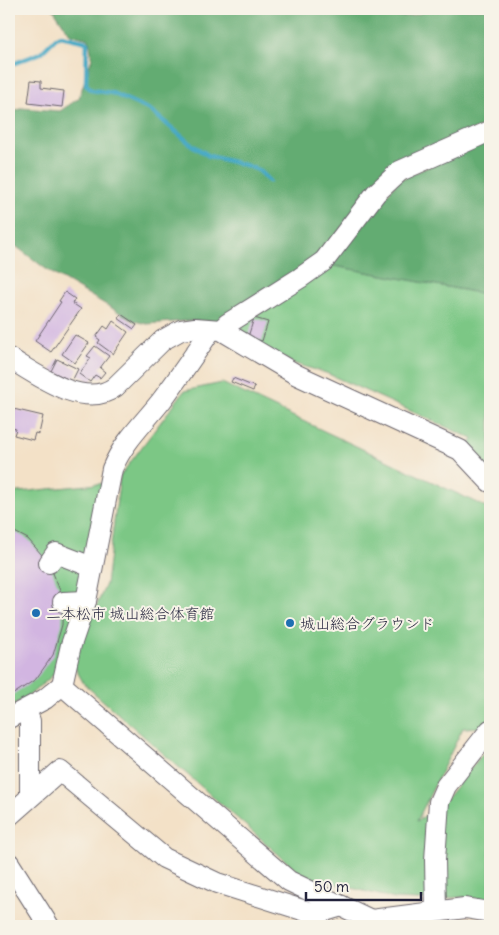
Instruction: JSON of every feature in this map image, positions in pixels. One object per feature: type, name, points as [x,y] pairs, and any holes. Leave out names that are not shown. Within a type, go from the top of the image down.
[{"type":"street","points":[[17,714],[45,699],[62,685],[71,645],[86,601],[112,469],[117,455],[194,356],[216,330],[324,261],[376,193],[400,171],[490,132]]},
{"type":"street","points":[[9,358],[64,389],[83,395],[96,395],[107,393],[115,387],[171,334],[195,328],[216,330],[297,375],[460,450],[490,482]]},
{"type":"street","points":[[49,563],[56,553],[92,567]]},
{"type":"street","points":[[63,602],[86,601]]},
{"type":"street","points":[[62,685],[289,881],[374,923],[465,908],[490,912]]},
{"type":"street","points":[[17,714],[30,721],[30,796]]},
{"type":"street","points":[[436,912],[435,860],[439,802],[446,786],[490,730]]},
{"type":"street","points":[[9,816],[60,771],[164,858],[217,883],[315,914],[342,906]]},
{"type":"street","points":[[9,862],[49,926]]},
{"type":"green space","points":[[53,9],[381,9],[391,15],[409,16],[421,13],[427,9],[490,9],[490,123],[405,160],[310,263],[218,321],[147,324],[134,321],[50,272],[9,241],[9,114],[22,108],[60,111],[79,98],[92,58],[89,39],[70,34]]},
{"type":"green space","points":[[490,139],[490,295],[329,265],[399,180]]},
{"type":"green space","points":[[329,265],[490,295],[490,475],[468,449],[473,439],[326,373],[292,363],[241,333],[241,326]]},
{"type":"green space","name":"城山総合グラウンド","points":[[222,383],[490,509],[490,721],[485,727],[463,728],[417,821],[441,805],[490,745],[490,900],[463,897],[418,900],[395,899],[302,875],[84,684],[72,662],[106,584],[120,476],[184,391]]},
{"type":"green space","points":[[108,483],[59,670],[25,699],[9,706],[9,493]]},
{"type":"building","points":[[31,80],[41,81],[41,88],[64,91],[62,107],[28,103]]},
{"type":"building","points":[[65,292],[75,299],[72,303],[81,309],[51,352],[35,341],[61,302],[59,301]]},
{"type":"building","points":[[121,314],[137,325],[134,329],[118,318]]},
{"type":"building","points":[[254,318],[268,322],[262,341],[248,337]]},
{"type":"building","points":[[113,321],[128,332],[113,354],[98,343],[100,340],[96,337],[104,326],[108,329]]},
{"type":"building","points":[[75,335],[89,343],[75,363],[62,354]]},
{"type":"building","points":[[95,346],[109,356],[100,368],[105,372],[100,378],[95,375],[90,382],[79,374],[91,358],[87,356]]},
{"type":"building","points":[[57,359],[78,369],[72,381],[51,371]]},
{"type":"building","points":[[233,378],[255,387],[253,391],[231,382]]},
{"type":"building","points":[[9,408],[43,416],[39,434],[35,433],[33,440],[14,435],[16,429],[9,427]]},
{"type":"building","name":"二本松市 城山総合体育館","points":[[9,529],[28,539],[49,563],[63,602],[62,625],[53,655],[36,679],[9,697]]},
{"type":"waterway","points":[[15,63],[41,53],[56,38],[61,36],[87,42],[86,84],[91,90],[112,93],[150,110],[192,145],[209,156],[258,170],[269,181]]},
{"type":"place","name":"二本松市 城山総合体育館","points":[[36,613]]},
{"type":"place","name":"城山総合グラウンド","points":[[290,623]]}]
